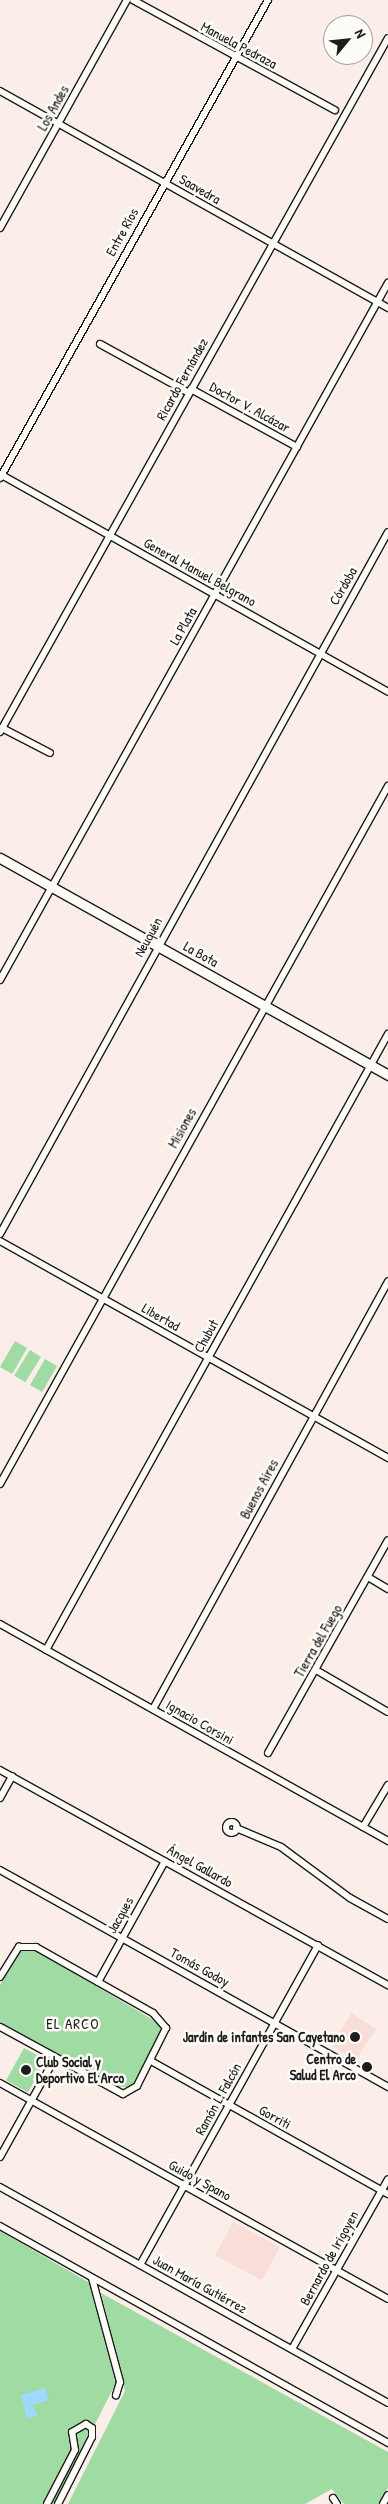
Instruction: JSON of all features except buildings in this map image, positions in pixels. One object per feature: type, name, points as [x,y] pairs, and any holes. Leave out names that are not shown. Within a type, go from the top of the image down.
[{"type":"street","name":"Los Andes","points":[[0,228],[127,0]]},
{"type":"street","name":"Manuela Pedraza","points":[[132,0],[235,58],[335,110]]},
{"type":"street","name":"Entre Ríos","points":[[1,475],[268,0]]},
{"type":"street","name":"Ricardo Fernández","points":[[1,730],[108,534],[388,38]]},
{"type":"street","name":"Saavedra","points":[[0,92],[388,308]]},
{"type":"street","name":"La Plata","points":[[0,980],[388,283]]},
{"type":"street","name":"Doctor V. Alcázar","points":[[100,344],[297,447]]},
{"type":"street","name":"General Manuel Belgrano","points":[[1,475],[388,692]]},
{"type":"street","name":"Córdoba","points":[[319,653],[388,532]]},
{"type":"street","name":"Neuquén","points":[[0,1234],[319,653]]},
{"type":"street","points":[[1,730],[50,753]]},
{"type":"street","name":"Misiones","points":[[0,1484],[264,1005],[388,786]]},
{"type":"street","name":"La Bota","points":[[0,858],[388,1075]]},
{"type":"street","name":"Chubut","points":[[46,1650],[388,1034]]},
{"type":"street","name":"Libertad","points":[[0,1241],[388,1458]]},
{"type":"street","name":"Buenos Aires","points":[[153,1709],[312,1416],[388,1281]]},
{"type":"street","name":"Tierra del Fuego","points":[[268,1753],[388,1540]]},
{"type":"street","points":[[368,1577],[388,1589]]},
{"type":"street","name":"Ignacio Corsini","points":[[0,1624],[388,1841]]},
{"type":"street","points":[[316,1670],[388,1712]]},
{"type":"street","name":"Ángel Gallardo","points":[[0,1770],[388,1985]]},
{"type":"street","points":[[0,1798],[12,1776]]},
{"type":"street","points":[[363,1827],[388,1785]]},
{"type":"street","points":[[236,1828],[287,1850],[350,1898],[388,1919]]},
{"type":"street","name":"Jacques","points":[[98,1982],[164,1861]]},
{"type":"street","name":"Tomás Godoy","points":[[0,1870],[388,2087]]},
{"type":"street","points":[[0,1977],[13,1954],[27,1944],[98,1982],[162,2020],[165,2037],[137,2086],[123,2094],[0,2027]]},
{"type":"street","name":"Ramón L. Falcón","points":[[140,2265],[318,1946]]},
{"type":"street","points":[[0,2157],[55,2058]]},
{"type":"street","name":"Gorriti","points":[[151,2062],[385,2192]]},
{"type":"street","name":"Guido y Spano","points":[[0,2083],[388,2299]]},
{"type":"street","name":"Bernardo de Irigoyen","points":[[292,2349],[336,2270],[385,2192],[388,2178]]},
{"type":"street","name":"Juan María Gutiérrez","points":[[0,2186],[388,2403]]},
{"type":"street","points":[[0,2226],[388,2443]]},
{"type":"street","points":[[92,2278],[120,2382],[116,2395]]},
{"type":"street","points":[[48,2504],[77,2445],[72,2432],[86,2424],[92,2428],[92,2437],[58,2504]]},
{"type":"street","points":[[383,2504],[388,2495]]},
{"type":"shaded area","name":"Jardín de infantes San Cayetano","points":[[352,2013],[376,2029],[355,2061],[331,2045]]},
{"type":"shaded area","points":[[233,2222],[280,2247],[262,2280],[215,2256]]},
{"type":"green space","points":[[15,1341],[27,1348],[12,1374],[0,1367]]},
{"type":"green space","points":[[30,1350],[41,1357],[25,1382],[14,1375]]},
{"type":"green space","points":[[45,1359],[57,1366],[42,1392],[30,1385]]},
{"type":"green space","points":[[32,1948],[160,2024],[162,2034],[131,2087],[115,2087],[0,2023],[0,1985],[18,1952]]},
{"type":"green space","name":"Club Social y Deportivo El Arco","points":[[24,2048],[46,2060],[28,2092],[6,2080]]},
{"type":"green space","points":[[0,2231],[90,2283],[116,2383],[54,2504],[0,2504]]},
{"type":"green space","points":[[101,2293],[388,2452],[388,2488],[379,2504],[344,2504],[332,2489],[305,2504],[68,2504],[125,2391]]},
{"type":"water","points":[[45,2388],[49,2400],[27,2407],[34,2407],[37,2416],[27,2419],[21,2395]]},
{"type":"place","name":"Jardín de infantes San Cayetano","points":[[355,2037]]},
{"type":"place","name":"Centro de Salud El Arco","points":[[367,2067]]},
{"type":"place","name":"Club Social y Deportivo El Arco","points":[[26,2070]]},
{"type":"district","name":"EL ARCO","points":[[73,2024]]}]
